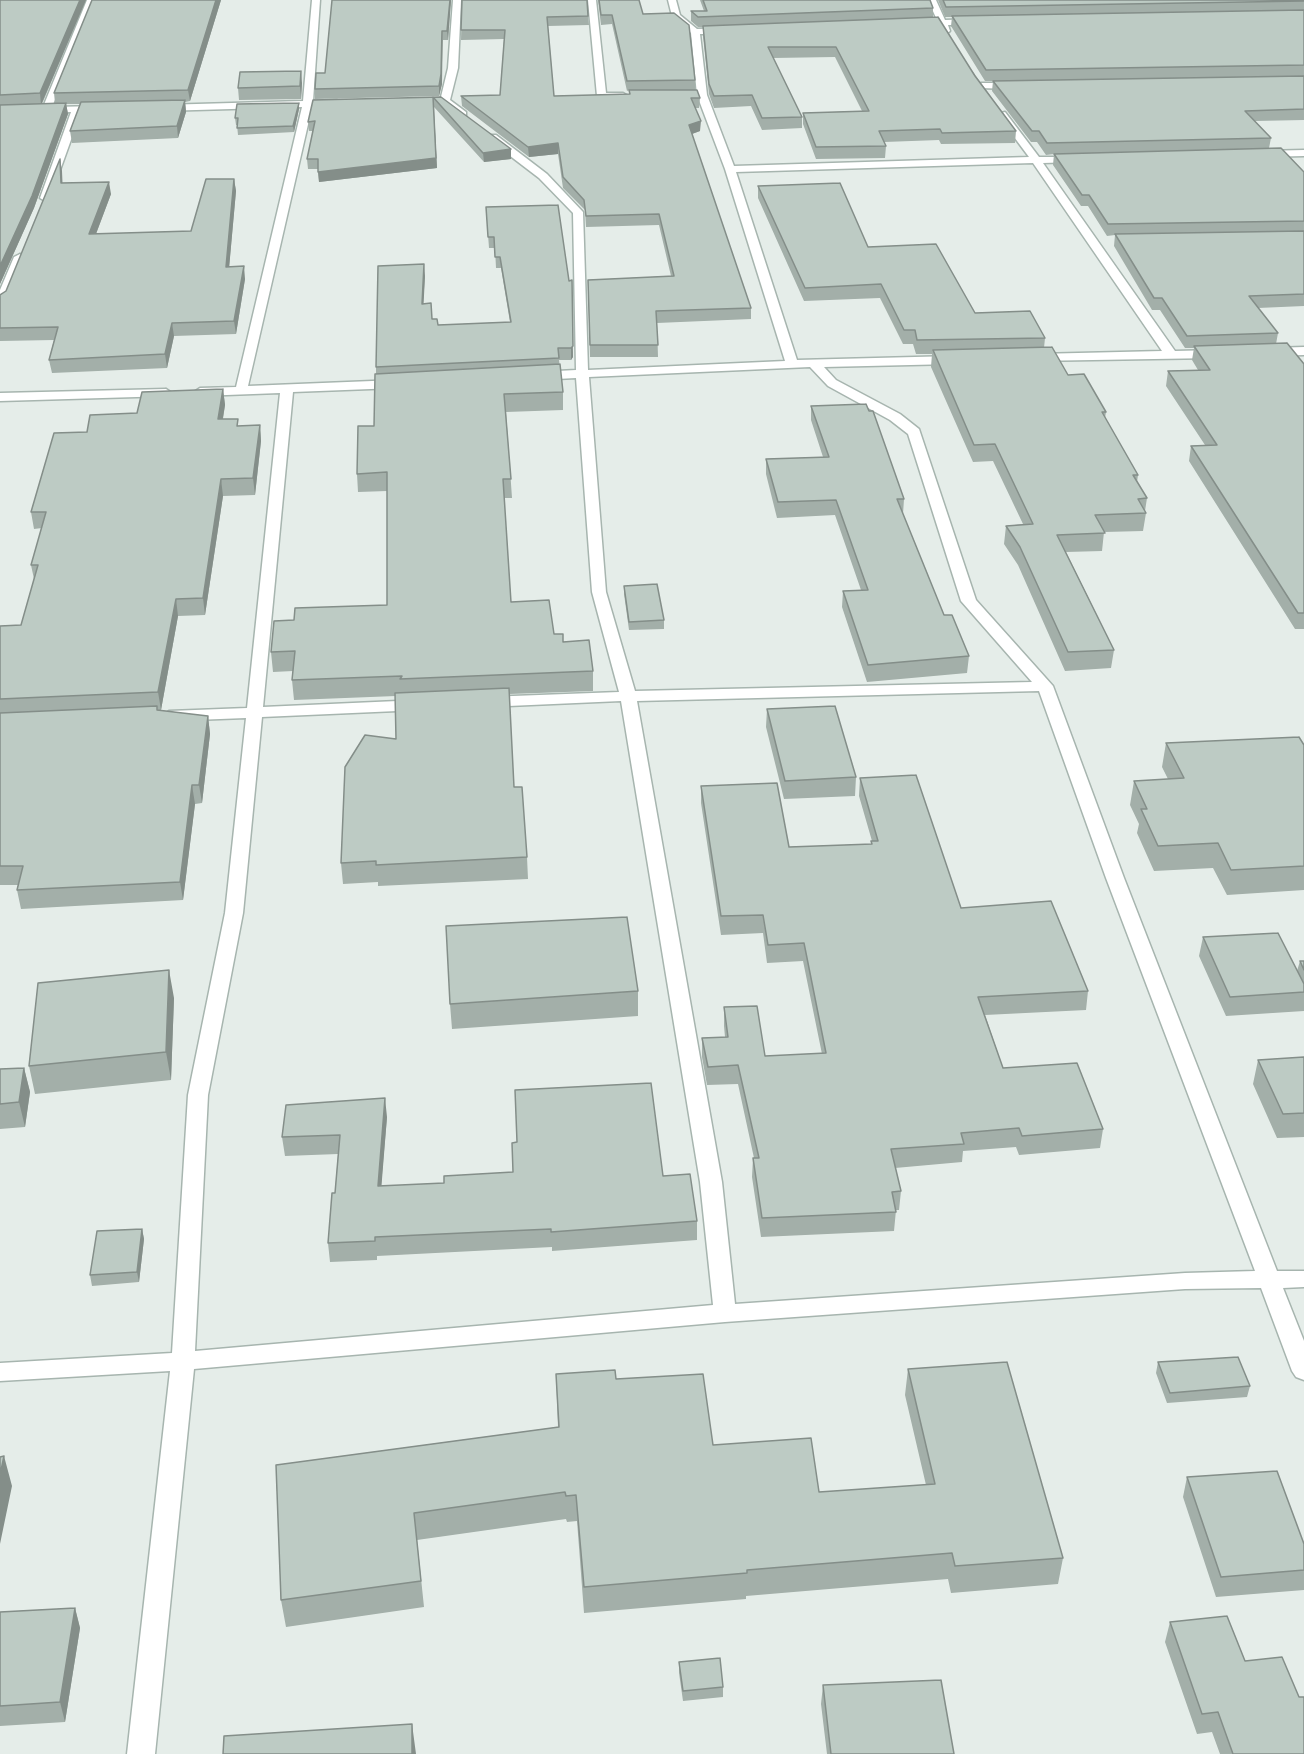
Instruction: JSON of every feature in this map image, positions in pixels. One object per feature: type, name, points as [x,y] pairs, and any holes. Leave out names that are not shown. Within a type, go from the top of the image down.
[{"type":"street","points":[[46,111],[91,0]]},
{"type":"street","points":[[241,391],[308,104],[316,0]]},
{"type":"street","points":[[457,0],[453,68],[439,101],[476,125],[543,176],[578,212],[582,374],[599,592],[628,696],[711,1182],[725,1313]]},
{"type":"street","points":[[592,0],[602,96],[635,96]]},
{"type":"street","points":[[672,0],[676,16],[695,32],[742,30]]},
{"type":"street","points":[[932,0],[940,22],[952,41]]},
{"type":"street","points":[[906,24],[984,22]]},
{"type":"street","points":[[695,32],[702,95],[730,169],[792,364]]},
{"type":"street","points":[[976,77],[988,96]]},
{"type":"street","points":[[981,86],[1029,86]]},
{"type":"street","points":[[691,95],[702,95]]},
{"type":"street","points":[[146,108],[342,103]]},
{"type":"street","points":[[995,105],[1098,241],[1171,355]]},
{"type":"street","points":[[0,111],[112,109]]},
{"type":"street","points":[[41,209],[77,110]]},
{"type":"street","points":[[1246,155],[1304,153]]},
{"type":"street","points":[[730,169],[1083,159]]},
{"type":"street","points":[[0,303],[23,251]]},
{"type":"street","points":[[1260,352],[1304,351]]},
{"type":"street","points":[[1029,359],[1227,353]]},
{"type":"street","points":[[523,377],[792,364],[969,360]]},
{"type":"street","points":[[814,364],[832,383],[895,417],[914,432],[969,601],[1046,686],[1115,878],[1271,1279],[1304,1371]]},
{"type":"street","points":[[0,397],[287,390],[405,384]]},
{"type":"street","points":[[141,1754],[183,1361],[198,1095],[234,913],[287,390]]},
{"type":"street","points":[[464,703],[628,696],[1046,686]]},
{"type":"street","points":[[150,717],[441,704]]},
{"type":"street","points":[[0,1372],[183,1361],[725,1313],[1185,1281],[1304,1279]]},
{"type":"building","points":[[0,0],[80,0],[40,93],[0,95]]},
{"type":"building","points":[[92,0],[216,0],[188,90],[54,93]]},
{"type":"building","points":[[332,0],[450,0],[447,31],[442,31],[439,86],[315,89],[316,73],[325,73]]},
{"type":"building","points":[[462,0],[587,0],[588,16],[547,17],[554,96],[630,94],[629,90],[697,90],[700,98],[691,98],[701,121],[689,125],[751,308],[656,311],[658,345],[590,345],[588,280],[674,276],[659,214],[586,216],[584,200],[563,177],[558,143],[528,147],[461,96],[500,95],[505,30],[461,30]]},
{"type":"building","points":[[599,0],[639,0],[643,14],[674,13],[689,25],[695,80],[627,81],[612,15],[601,15]]},
{"type":"building","points":[[703,0],[930,0],[933,8],[698,17],[691,11],[707,11]]},
{"type":"building","points":[[943,0],[1304,0],[1304,1],[946,7]]},
{"type":"building","points":[[1304,10],[1304,65],[986,70],[952,16]]},
{"type":"building","points":[[938,17],[975,76],[1016,131],[942,133],[940,129],[879,131],[886,146],[816,147],[803,113],[869,111],[836,47],[768,47],[802,117],[762,118],[752,95],[714,96],[709,84],[703,26]]},
{"type":"building","points":[[301,71],[300,86],[238,88],[240,72]]},
{"type":"building","points":[[1304,76],[1304,109],[1245,111],[1271,138],[1047,143],[1039,131],[1032,131],[993,81]]},
{"type":"building","points":[[433,97],[436,158],[318,172],[318,159],[307,159],[315,121],[308,122],[313,100]]},
{"type":"building","points":[[433,97],[441,97],[511,149],[483,153]]},
{"type":"building","points":[[185,100],[177,126],[70,131],[81,102]]},
{"type":"building","points":[[66,103],[32,196],[0,266],[0,105]]},
{"type":"building","points":[[299,103],[293,126],[237,128],[238,118],[235,118],[237,104]]},
{"type":"building","points":[[1281,148],[1304,172],[1304,221],[1108,224],[1089,195],[1082,195],[1054,154]]},
{"type":"building","points":[[60,159],[61,183],[109,182],[89,234],[191,231],[206,179],[234,179],[226,267],[244,266],[234,321],[172,323],[165,354],[49,360],[58,327],[0,328],[0,295],[6,291]]},
{"type":"building","points":[[840,183],[868,247],[936,244],[975,313],[1030,311],[1045,338],[917,340],[915,330],[904,330],[881,284],[805,288],[758,186]]},
{"type":"building","points":[[558,205],[569,281],[572,280],[573,346],[571,348],[558,348],[559,358],[376,367],[378,266],[424,264],[422,304],[431,303],[432,319],[437,319],[438,325],[511,322],[500,257],[495,257],[494,237],[488,237],[486,207]]},
{"type":"building","points":[[1304,231],[1304,294],[1249,296],[1278,333],[1187,336],[1162,298],[1154,298],[1115,234]]},
{"type":"building","points":[[1287,343],[1304,364],[1304,613],[1298,613],[1191,446],[1217,445],[1168,371],[1210,370],[1194,346]]},
{"type":"building","points":[[1052,347],[1068,375],[1084,374],[1106,412],[1102,412],[1138,475],[1133,475],[1147,498],[1138,499],[1146,513],[1095,515],[1105,533],[1057,535],[1114,650],[1068,652],[1020,547],[1006,526],[1033,524],[995,444],[974,445],[933,350]]},
{"type":"building","points":[[560,364],[563,392],[504,394],[511,479],[503,479],[511,602],[549,600],[554,634],[563,634],[563,642],[589,640],[593,671],[400,679],[402,676],[292,680],[295,651],[271,652],[274,621],[294,620],[295,608],[387,605],[387,472],[357,474],[358,426],[374,426],[375,374]]},
{"type":"building","points":[[223,389],[218,419],[238,419],[237,426],[260,425],[253,478],[221,479],[203,598],[176,599],[158,692],[0,699],[0,626],[21,625],[38,565],[31,565],[46,512],[31,512],[54,433],[87,432],[90,415],[137,413],[142,392]]},
{"type":"building","points":[[866,404],[869,411],[873,411],[904,499],[897,499],[944,615],[952,615],[969,656],[868,665],[843,591],[868,590],[836,500],[778,502],[766,459],[829,457],[811,406]]},
{"type":"building","points":[[657,584],[664,620],[629,622],[624,586]]},
{"type":"building","points":[[509,688],[514,787],[522,787],[527,857],[376,865],[376,861],[341,863],[345,767],[365,735],[396,739],[395,693]]},
{"type":"building","points":[[157,706],[157,710],[208,716],[199,785],[192,785],[180,882],[17,890],[23,866],[0,866],[0,713]]},
{"type":"building","points":[[835,706],[856,777],[785,781],[767,709]]},
{"type":"building","points":[[1299,737],[1304,745],[1304,866],[1231,870],[1218,843],[1158,846],[1141,809],[1147,809],[1134,781],[1184,778],[1166,743]]},
{"type":"building","points":[[916,775],[961,908],[1051,901],[1088,991],[978,997],[1003,1068],[1077,1063],[1103,1129],[1022,1136],[1019,1128],[961,1133],[964,1144],[891,1149],[901,1191],[892,1192],[896,1212],[762,1218],[753,1158],[759,1158],[738,1065],[708,1067],[702,1038],[728,1037],[724,1007],[757,1006],[765,1056],[826,1053],[804,943],[768,945],[763,915],[721,916],[701,786],[777,783],[789,847],[872,844],[871,841],[878,841],[860,778]]},
{"type":"building","points":[[627,917],[638,991],[450,1004],[446,926]]},
{"type":"building","points":[[1278,933],[1304,984],[1304,992],[1230,997],[1203,937]]},
{"type":"building","points":[[169,970],[166,1052],[29,1066],[38,983]]},
{"type":"building","points":[[1304,1057],[1304,1113],[1283,1114],[1258,1060]]},
{"type":"building","points":[[24,1068],[19,1102],[0,1104],[0,1069]]},
{"type":"building","points":[[651,1083],[663,1176],[690,1174],[697,1221],[551,1232],[551,1229],[375,1237],[375,1241],[328,1243],[340,1135],[282,1137],[286,1105],[385,1098],[378,1186],[444,1183],[444,1176],[513,1172],[512,1143],[517,1142],[515,1090]]},
{"type":"building","points":[[142,1229],[137,1272],[90,1275],[97,1231]]},
{"type":"building","points":[[1238,1357],[1250,1386],[1170,1393],[1158,1362]]},
{"type":"building","points":[[1007,1362],[1063,1558],[955,1566],[952,1553],[747,1570],[747,1573],[584,1587],[576,1495],[566,1496],[565,1492],[414,1513],[421,1581],[281,1600],[276,1465],[559,1427],[556,1374],[615,1370],[616,1379],[703,1374],[713,1445],[811,1438],[819,1492],[935,1484],[908,1369]]},
{"type":"building","points":[[4,1456],[0,1475],[0,1457]]},
{"type":"building","points":[[1277,1471],[1304,1544],[1304,1570],[1221,1577],[1187,1477]]},
{"type":"building","points":[[75,1608],[60,1702],[0,1706],[0,1612]]},
{"type":"building","points":[[1227,1616],[1245,1661],[1282,1657],[1299,1697],[1304,1697],[1304,1754],[1233,1754],[1218,1712],[1202,1714],[1170,1622]]},
{"type":"building","points":[[720,1658],[723,1687],[683,1691],[679,1662]]},
{"type":"building","points":[[941,1680],[954,1754],[831,1754],[823,1685]]},
{"type":"building","points":[[412,1724],[412,1754],[223,1754],[224,1736]]}]
